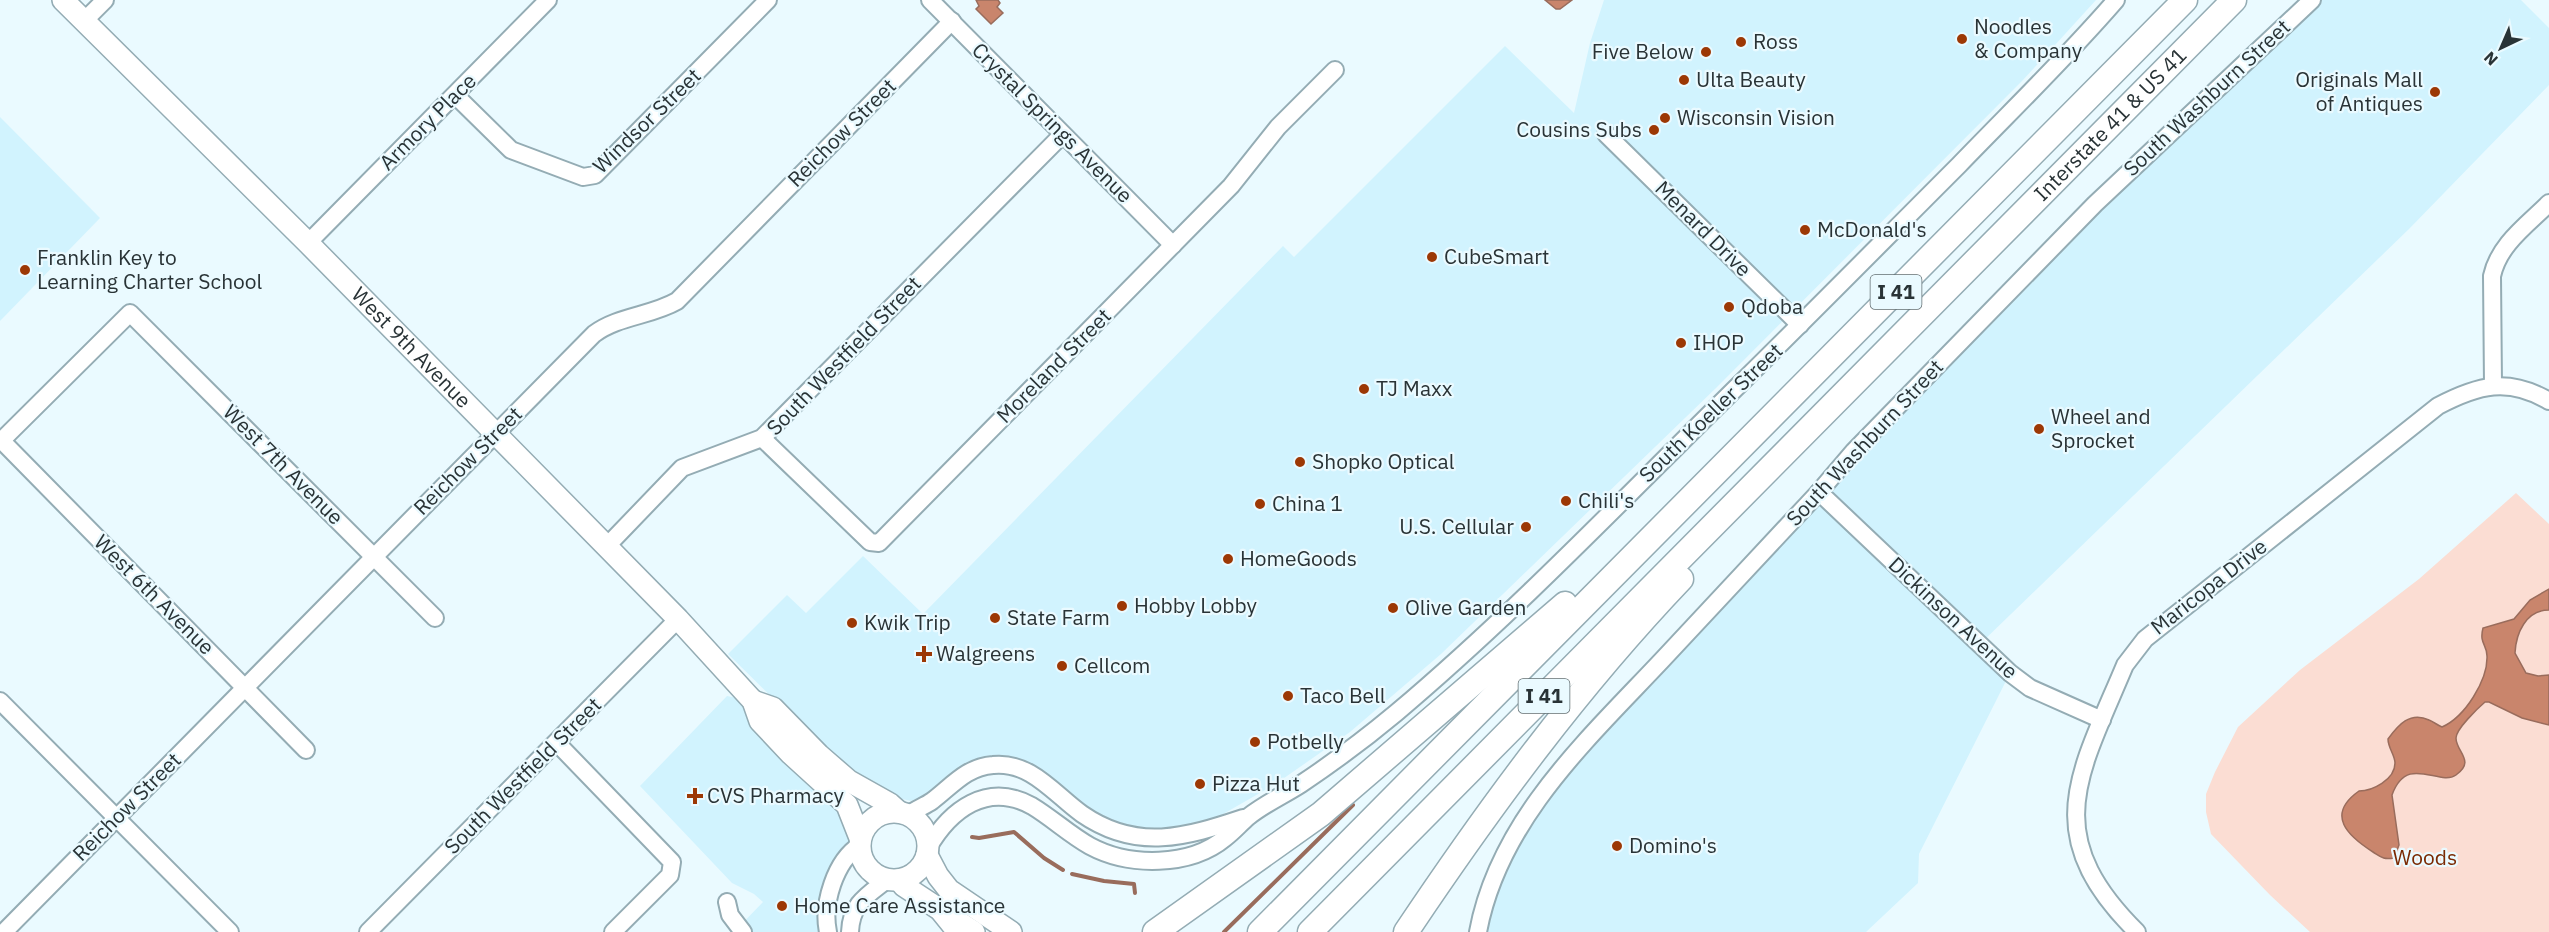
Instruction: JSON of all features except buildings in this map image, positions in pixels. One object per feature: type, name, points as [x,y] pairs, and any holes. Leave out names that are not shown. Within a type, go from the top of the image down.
[{"type":"highway","name":"I 41","points":[[1260,932],[2185,0]]},
{"type":"highway","name":"Interstate 41 & US 41","points":[[1779,459],[2234,0]]},
{"type":"highway","name":"I 41","points":[[1310,932],[1779,459]]},
{"type":"highway","points":[[1406,932],[1521,769],[1610,660],[1744,512],[1779,459]]},
{"type":"highway","points":[[1140,932],[1164,925],[1255,863],[1321,814],[1579,592],[1606,583]]},
{"type":"highway","points":[[943,911],[960,932]]},
{"type":"main road","name":"West 9th Avenue","points":[[63,0],[308,243],[678,619],[753,701],[760,721],[791,754],[847,805],[860,841]]},
{"type":"main road","name":"West 9th Avenue","points":[[753,701],[773,708],[849,781],[904,813]]},
{"type":"main road","points":[[974,932],[904,886],[877,875],[867,867],[862,857],[860,841],[866,826],[875,817],[887,812],[904,813],[924,828],[928,852],[938,876],[950,890],[1011,932]]},
{"type":"main road","points":[[894,880],[917,871],[928,852]]},
{"type":"street","points":[[84,21],[105,0]]},
{"type":"street","name":"Armory Place","points":[[308,243],[548,0]]},
{"type":"street","name":"Windsor Street","points":[[455,95],[511,150],[583,177],[589,177],[595,175],[768,0]]},
{"type":"street","name":"Crystal Springs Avenue","points":[[930,0],[1173,245]]},
{"type":"street","name":"South Koeller Street","points":[[928,852],[947,820],[960,809],[973,803],[992,799],[1014,800],[1032,806],[1101,851],[1127,858],[1158,861],[1206,850],[1222,841],[1250,816],[1352,748],[1438,677],[1800,325],[2067,56],[2116,0]]},
{"type":"street","name":"South Washburn Street","points":[[1478,932],[1490,891],[1522,821],[1573,755],[1819,492],[1854,451],[2095,204],[2312,0]]},
{"type":"street","name":"Reichow Street","points":[[4,932],[594,334],[611,324],[677,301],[952,21]]},
{"type":"street","name":"Moreland Street","points":[[762,438],[870,542],[879,543],[1241,175],[1278,127],[1335,70]]},
{"type":"street","name":"Menard Drive","points":[[1606,134],[1800,325]]},
{"type":"street","name":"South Westfield Street","points":[[607,546],[682,468],[757,442],[762,438],[1062,135]]},
{"type":"street","points":[[2493,385],[2492,276],[2495,263],[2506,244],[2549,203]]},
{"type":"street","name":"West 7th Avenue","points":[[1,441],[130,313],[435,618]]},
{"type":"street","name":"Maricopa Drive","points":[[2137,932],[2112,906],[2096,884],[2085,860],[2076,809],[2078,783],[2085,757],[2125,665],[2145,639],[2438,406],[2456,396],[2493,385],[2520,388],[2549,401]]},
{"type":"street","name":"West 6th Avenue","points":[[1,441],[306,750]]},
{"type":"street","name":"Dickinson Avenue","points":[[1819,492],[2010,673],[2030,688],[2102,720]]},
{"type":"street","name":"South Westfield Street","points":[[368,932],[678,619]]},
{"type":"street","points":[[0,701],[230,932]]},
{"type":"street","points":[[556,743],[671,860],[673,868],[668,877],[613,932]]},
{"type":"street","name":"South Koeller Street","points":[[904,813],[931,802],[964,774],[993,765],[1015,767],[1029,772],[1100,825],[1131,836],[1169,839],[1250,816]]},
{"type":"street","points":[[828,932],[827,906],[831,889],[852,850],[860,841]]},
{"type":"street","points":[[850,932],[850,922],[855,908],[866,894],[894,880]]},
{"type":"street","points":[[727,902],[730,915],[743,932]]},
{"type":"shaded area","points":[[976,0],[998,0],[1000,3],[997,7],[1003,13],[991,24],[976,9],[979,6]]},
{"type":"shaded area","points":[[1545,0],[1572,0],[1560,9],[1556,9]]},
{"type":"shaded area","points":[[1604,0],[2096,0],[2023,80],[1716,388],[1441,654],[1350,732],[1277,783],[1211,821],[1161,830],[1142,829],[1122,824],[1091,810],[1040,769],[1027,762],[1012,759],[978,759],[966,763],[927,795],[911,801],[902,799],[882,792],[856,776],[728,654],[787,595],[806,613],[863,556],[923,614],[1283,246],[1294,257],[1505,46],[1574,113],[1590,43]]},
{"type":"shaded area","points":[[2312,0],[2521,0],[2549,28],[2549,85],[2409,229],[1979,645],[2010,673],[1919,854],[1918,883],[1866,932],[1478,932],[1522,821],[1854,451]]},
{"type":"shaded area","name":"Franklin Key to Learning Charter School","points":[[0,117],[100,218],[0,321]]},
{"type":"shaded area","points":[[2549,589],[2549,610],[2541,611],[2528,618],[2520,631],[2515,653],[2526,673],[2538,676],[2549,675],[2549,725],[2522,718],[2485,702],[2457,734],[2457,743],[2465,761],[2462,770],[2449,778],[2414,773],[2398,783],[2392,795],[2399,845],[2394,858],[2382,858],[2364,846],[2355,839],[2344,824],[2343,808],[2359,791],[2376,787],[2391,775],[2395,763],[2388,739],[2400,724],[2410,718],[2422,718],[2442,727],[2459,715],[2474,697],[2484,676],[2487,656],[2482,637],[2483,628],[2514,619],[2530,600]]},
{"type":"shaded area","points":[[727,696],[753,701],[791,754],[860,838],[839,871],[828,932],[734,932],[763,902],[754,894],[732,883],[640,786]]},
{"type":"green space","name":"Woods","points":[[2516,493],[2549,524],[2549,932],[2310,932],[2270,895],[2211,834],[2206,812],[2206,794],[2215,772],[2238,727],[2300,670],[2419,579]]},
{"type":"waterway","points":[[1224,932],[1353,805]]},
{"type":"waterway","points":[[972,837],[979,838],[1014,832],[1044,858],[1063,870]]},
{"type":"waterway","points":[[1072,874],[1104,881],[1134,884],[1135,893]]},
{"type":"place","name":"Noodles & Company","points":[[1962,39]]},
{"type":"place","name":"Ross","points":[[1741,42]]},
{"type":"place","name":"Five Below","points":[[1706,52]]},
{"type":"place","name":"Ulta Beauty","points":[[1684,80]]},
{"type":"place","name":"Originals Mall of Antiques","points":[[2435,92]]},
{"type":"place","name":"Wisconsin Vision","points":[[1665,118]]},
{"type":"place","name":"Cousins Subs","points":[[1654,130]]},
{"type":"place","name":"McDonald's","points":[[1805,230]]},
{"type":"place","name":"CubeSmart","points":[[1432,257]]},
{"type":"place","name":"Franklin Key to Learning Charter School","points":[[25,270]]},
{"type":"place","name":"Qdoba","points":[[1729,307]]},
{"type":"place","name":"IHOP","points":[[1681,343]]},
{"type":"place","name":"TJ Maxx","points":[[1364,389]]},
{"type":"place","name":"Wheel and Sprocket","points":[[2039,429]]},
{"type":"place","name":"Shopko Optical","points":[[1300,462]]},
{"type":"place","name":"Chili's","points":[[1566,501]]},
{"type":"place","name":"China 1","points":[[1260,504]]},
{"type":"place","name":"U.S. Cellular","points":[[1526,527]]},
{"type":"place","name":"HomeGoods","points":[[1228,559]]},
{"type":"place","name":"Hobby Lobby","points":[[1122,606]]},
{"type":"place","name":"Olive Garden","points":[[1393,608]]},
{"type":"place","name":"State Farm","points":[[995,618]]},
{"type":"place","name":"Kwik Trip","points":[[852,623]]},
{"type":"place","name":"Walgreens","points":[[924,654]]},
{"type":"place","name":"Cellcom","points":[[1062,666]]},
{"type":"place","name":"Taco Bell","points":[[1288,696]]},
{"type":"place","name":"Potbelly","points":[[1255,742]]},
{"type":"place","name":"Pizza Hut","points":[[1200,784]]},
{"type":"place","name":"CVS Pharmacy","points":[[695,796]]},
{"type":"place","name":"Domino's","points":[[1617,846]]},
{"type":"place","name":"Home Care Assistance","points":[[782,906]]}]
